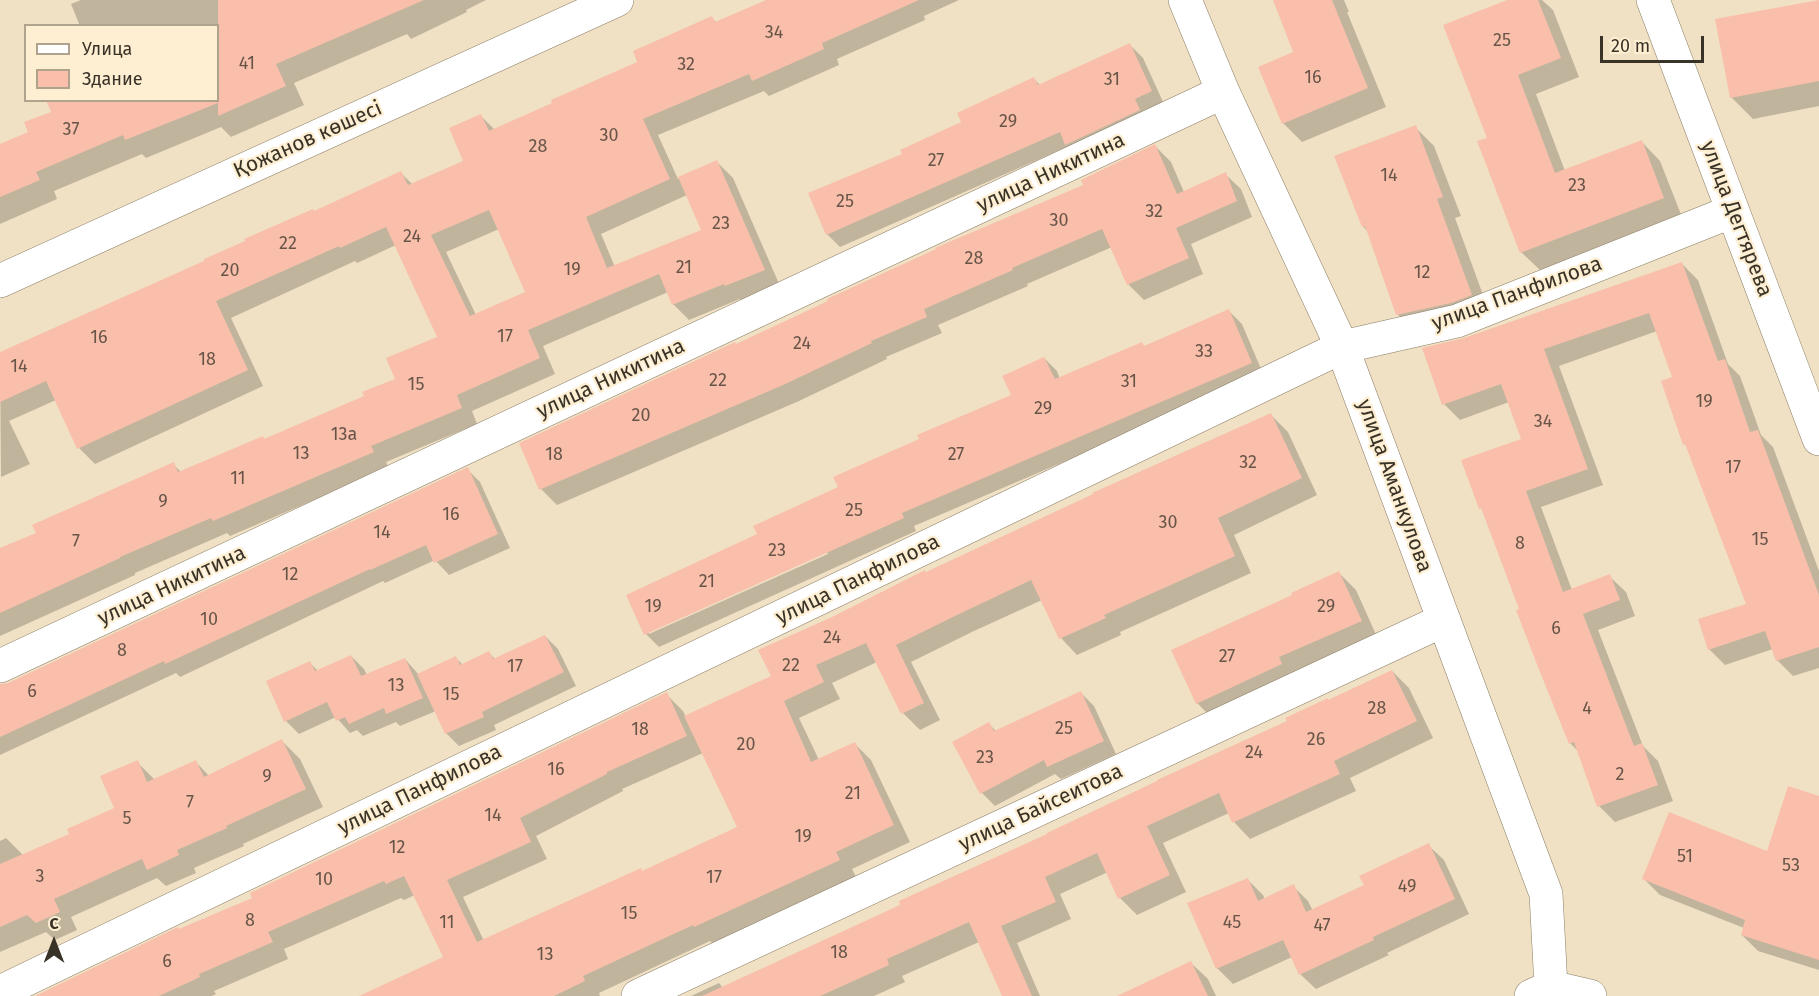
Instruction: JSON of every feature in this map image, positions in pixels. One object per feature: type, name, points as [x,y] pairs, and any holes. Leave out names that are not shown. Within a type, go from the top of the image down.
[{"type":"street","name":"Қожанов көшесі","points":[[0,281],[617,0]]},
{"type":"street","name":"улица Аманкулова","points":[[1185,0],[1223,92],[1342,347],[1546,894],[1541,992]]},
{"type":"street","name":"улица Дегтярева","points":[[1653,0],[1819,439]]},
{"type":"street","name":"улица Никитина","points":[[0,666],[1223,92]]},
{"type":"street","name":"улица Панфилова","points":[[0,992],[1342,347],[1457,321],[1733,211]]},
{"type":"street","name":"улица Байсеитова","points":[[638,996],[1444,620]]},
{"type":"street","points":[[1541,992],[1590,996]]},
{"type":"building","points":[[218,0],[424,0],[276,64],[286,86],[218,116],[218,103],[125,140],[123,135],[36,172],[40,180],[0,197],[0,144],[28,132],[24,122],[51,112],[47,102],[219,102]]},
{"type":"building","points":[[766,0],[919,0],[822,43],[824,49],[752,81],[749,74],[643,119],[670,179],[586,217],[607,268],[701,230],[678,177],[717,160],[765,270],[672,305],[659,274],[528,330],[540,358],[457,395],[462,408],[371,446],[374,452],[213,521],[211,518],[120,557],[0,613],[0,548],[36,533],[32,525],[174,462],[178,472],[263,436],[264,439],[364,396],[362,392],[395,379],[386,358],[437,337],[386,227],[216,301],[248,370],[77,449],[46,381],[0,402],[0,352],[204,261],[245,241],[244,239],[313,209],[314,211],[401,171],[408,185],[463,161],[449,128],[481,114],[489,131],[552,103],[551,100],[637,62],[633,51],[712,16],[715,22]],"holes":[[[489,210],[525,292],[470,316],[431,235]]]},
{"type":"building","points":[[1273,0],[1332,0],[1368,88],[1282,124],[1258,67],[1293,52]]},
{"type":"building","points":[[1507,0],[1538,0],[1561,58],[1518,75],[1555,173],[1642,140],[1664,198],[1520,253],[1477,141],[1487,138],[1443,25]]},
{"type":"building","points":[[1819,0],[1819,81],[1730,98],[1715,19]]},
{"type":"building","points":[[1130,43],[1152,91],[1135,99],[1140,110],[1065,145],[1060,132],[826,235],[808,193],[902,154],[900,150],[961,122],[957,113],[1034,77],[1038,85]]},
{"type":"building","points":[[1416,125],[1443,197],[1437,199],[1472,295],[1451,303],[1396,315],[1365,226],[1362,227],[1334,156]]},
{"type":"building","points":[[1155,144],[1177,194],[1226,172],[1237,201],[1176,228],[1189,258],[1127,285],[1102,229],[924,309],[927,317],[871,341],[872,343],[783,385],[539,490],[519,443],[828,301],[827,299],[935,248],[1083,185],[1081,180]]},
{"type":"building","points":[[1682,262],[1718,361],[1725,359],[1750,432],[1758,430],[1819,595],[1819,647],[1776,661],[1765,631],[1708,650],[1698,619],[1746,604],[1685,444],[1683,445],[1661,381],[1672,377],[1649,313],[1544,349],[1588,469],[1526,491],[1563,592],[1610,574],[1620,600],[1583,614],[1634,746],[1642,743],[1658,785],[1597,807],[1574,742],[1569,744],[1538,667],[1516,610],[1519,609],[1461,460],[1521,439],[1501,384],[1442,405],[1422,348],[1464,338]]},
{"type":"building","points":[[1229,309],[1252,363],[902,513],[904,518],[644,635],[626,595],[757,534],[753,526],[838,487],[833,477],[919,439],[917,435],[1011,395],[1002,376],[1044,357],[1055,379],[1142,342],[1144,346]]},
{"type":"building","points":[[1271,413],[1302,478],[1218,518],[1235,556],[1104,615],[1106,618],[1059,639],[1031,580],[957,615],[896,645],[924,703],[901,714],[866,643],[816,665],[824,682],[784,701],[811,762],[855,742],[894,825],[836,852],[840,860],[583,976],[585,981],[554,996],[359,996],[443,957],[404,876],[386,884],[384,881],[268,932],[273,942],[199,974],[200,977],[159,996],[35,996],[178,927],[179,929],[252,898],[250,893],[667,692],[687,736],[607,772],[520,818],[531,842],[447,880],[477,942],[641,868],[642,871],[737,827],[684,716],[771,676],[758,650],[832,617],[925,570],[926,572],[1092,493]]},
{"type":"building","points":[[468,467],[498,534],[434,563],[426,545],[165,664],[164,661],[0,737],[0,684],[8,683]]},
{"type":"building","points":[[1339,571],[1362,621],[1279,657],[1282,664],[1196,704],[1171,650]]},
{"type":"building","points":[[545,635],[564,672],[482,712],[484,717],[445,734],[417,674],[456,656],[460,665],[489,651],[493,659]]},
{"type":"building","points":[[351,655],[361,676],[405,658],[423,698],[386,714],[384,708],[349,724],[345,717],[336,721],[327,702],[284,722],[266,681],[310,661],[315,671]]},
{"type":"building","points":[[1392,670],[1417,721],[1334,761],[1340,774],[1232,823],[1219,793],[1147,826],[1170,875],[1118,899],[1097,853],[1045,877],[1056,902],[1001,926],[1032,996],[1002,996],[969,922],[887,959],[889,965],[820,996],[702,996],[900,905],[899,901],[1287,721],[1285,718]]},
{"type":"building","points":[[1081,691],[1104,741],[1047,767],[1044,760],[980,794],[952,742],[989,722],[994,731]]},
{"type":"building","points":[[282,739],[306,789],[177,850],[179,855],[147,870],[142,859],[54,899],[60,912],[36,923],[27,915],[0,927],[0,864],[69,834],[67,829],[114,808],[100,776],[138,760],[147,782],[196,760],[204,777]]},
{"type":"building","points":[[1788,786],[1819,796],[1819,960],[1741,935],[1745,920],[1642,879],[1669,812],[1767,851]]},
{"type":"building","points":[[1429,843],[1455,899],[1299,975],[1283,940],[1216,969],[1187,903],[1248,878],[1258,901],[1294,884],[1306,912],[1364,885],[1359,876]]},
{"type":"building","points":[[1191,961],[1208,996],[1117,996]]}]
